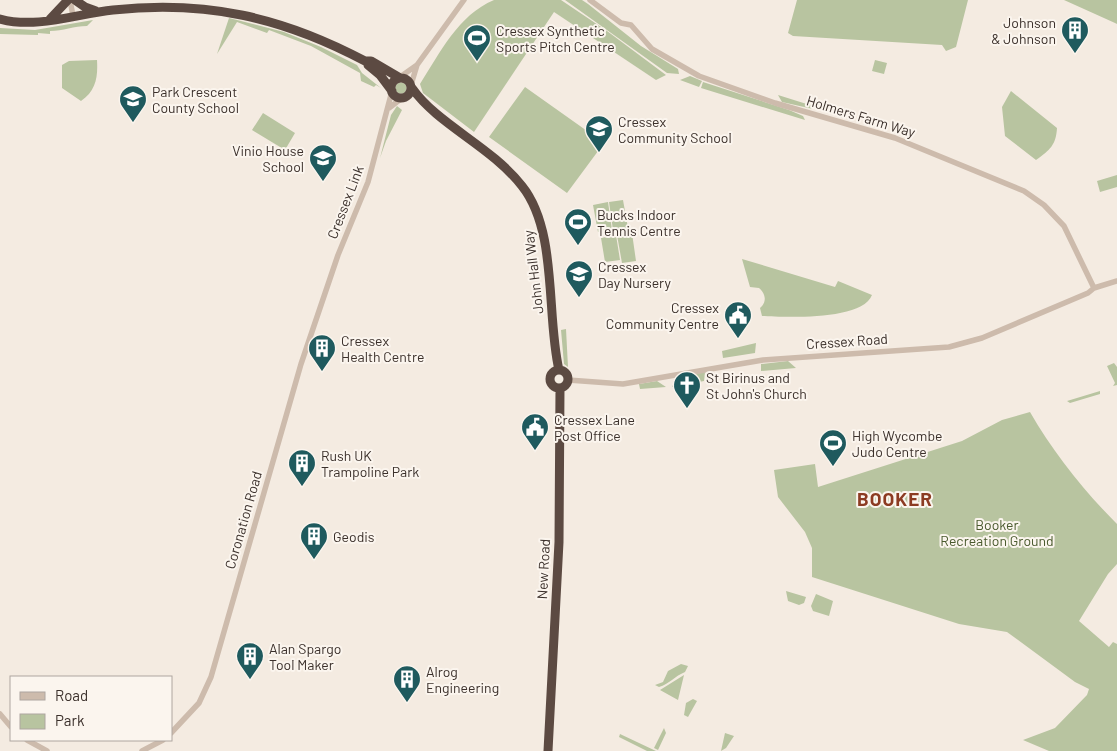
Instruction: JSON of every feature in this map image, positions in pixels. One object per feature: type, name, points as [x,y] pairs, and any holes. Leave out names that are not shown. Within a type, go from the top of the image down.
[{"type":"highway","points":[[48,21],[69,0]]},
{"type":"highway","points":[[75,0],[97,12]]},
{"type":"highway","points":[[0,20],[30,23],[97,12],[179,6],[232,11],[302,31],[365,61],[384,79],[392,91],[396,96],[402,98],[410,93],[412,87],[406,78],[400,78],[394,81],[392,91]]},
{"type":"highway","points":[[365,61],[371,61],[400,78]]},
{"type":"highway","name":"John Hall Way","points":[[412,87],[422,102],[491,153],[523,186],[541,220],[559,370]]},
{"type":"highway","name":"John Hall Way","points":[[402,98],[422,102]]},
{"type":"highway","points":[[559,370],[566,373],[568,380],[564,387],[560,388],[554,386],[550,378],[552,373],[559,370]]},
{"type":"highway","name":"New Road","points":[[548,751],[559,542],[560,388]]},
{"type":"street","points":[[69,0],[73,16]]},
{"type":"street","points":[[400,78],[417,65],[464,0]]},
{"type":"street","name":"Holmers Farm Way","points":[[590,0],[620,23],[630,25],[652,49],[699,76],[775,103],[895,138],[1024,191],[1044,205],[1064,226],[1094,288]]},
{"type":"street","points":[[412,87],[417,65]]},
{"type":"street","name":"Cressex Link","points":[[322,304],[346,236],[368,182],[392,91]]},
{"type":"street","points":[[389,108],[402,98]]},
{"type":"street","name":"Cressex Road","points":[[568,380],[623,384],[763,360],[949,347],[982,338],[1088,293],[1094,288],[1117,281]]},
{"type":"street","name":"Coronation Road","points":[[172,732],[199,703],[211,677],[295,385],[322,304]]},
{"type":"street","points":[[0,714],[10,726]]},
{"type":"street","points":[[29,741],[46,751]]},
{"type":"street","points":[[142,751],[161,741]]},
{"type":"green space","name":"Cressex Synthetic Sports Pitch Centre","points":[[494,0],[561,0],[607,31],[666,75],[656,80],[554,12],[474,132],[423,93],[420,84],[460,25],[470,15]]},
{"type":"green space","points":[[565,0],[582,0],[641,46],[678,69],[679,74],[667,73]]},
{"type":"green space","points":[[797,0],[968,0],[956,47],[946,51],[942,45],[793,36],[788,33]]},
{"type":"green space","points":[[1064,0],[1117,0],[1117,24],[1115,23]]},
{"type":"green space","points":[[229,18],[284,32],[321,47],[357,65],[362,73],[381,88],[361,81],[360,73],[311,46],[269,30],[267,33],[237,22],[217,54]]},
{"type":"green space","points":[[93,20],[87,26],[50,31],[50,34],[0,34],[0,28],[35,30]]},
{"type":"green space","points":[[97,60],[95,83],[90,93],[81,101],[62,88],[62,65],[69,61]]},
{"type":"green space","points":[[875,60],[887,63],[884,74],[872,71]]},
{"type":"green space","points":[[690,76],[702,81],[699,87],[680,80]]},
{"type":"green space","points":[[401,82],[407,88],[401,94],[395,88]]},
{"type":"green space","points":[[703,82],[789,110],[803,116],[805,120],[701,88]]},
{"type":"green space","points":[[525,87],[604,143],[567,193],[489,137]]},
{"type":"green space","points":[[1011,91],[1057,128],[1051,147],[1036,160],[1005,136],[1002,107]]},
{"type":"green space","points":[[778,95],[813,106],[813,109],[782,102]]},
{"type":"green space","points":[[397,106],[402,110],[386,141],[380,158],[391,115]]},
{"type":"green space","points":[[263,113],[295,133],[285,150],[252,130]]},
{"type":"green space","points":[[1117,175],[1117,187],[1100,192],[1097,181]]},
{"type":"green space","points":[[623,200],[628,228],[613,230],[609,202]]},
{"type":"green space","points":[[608,202],[612,230],[598,232],[593,205]]},
{"type":"green space","points":[[632,233],[636,261],[622,263],[617,235]]},
{"type":"green space","points":[[616,235],[620,260],[605,262],[601,238]]},
{"type":"green space","points":[[742,259],[835,287],[838,281],[872,295],[865,303],[854,309],[839,313],[804,317],[762,316],[760,308],[765,301],[764,295],[759,288],[750,287]]},
{"type":"green space","points":[[566,329],[568,367],[564,364],[561,330]]},
{"type":"green space","points":[[756,343],[755,353],[723,358],[722,351]]},
{"type":"green space","points":[[788,361],[796,368],[761,371],[761,364]]},
{"type":"green space","points":[[1114,363],[1117,367],[1117,385],[1113,386],[1115,383],[1107,366]]},
{"type":"green space","points":[[705,372],[704,381],[672,387],[676,378]]},
{"type":"green space","points":[[657,381],[666,387],[640,389],[639,384]]},
{"type":"green space","points":[[1100,391],[1100,394],[1070,403],[1067,401]]},
{"type":"green space","name":"Booker Recreation Ground","points":[[1030,412],[1070,471],[1117,524],[1117,564],[1108,574],[1079,621],[1109,647],[1113,642],[1117,644],[1117,751],[1049,751],[1023,740],[1055,728],[1087,695],[1089,689],[1075,682],[1007,632],[959,624],[812,577],[812,548],[805,532],[778,497],[774,470],[815,464],[818,487],[962,441],[1002,420]]},
{"type":"green space","points":[[786,591],[806,597],[804,603],[799,605],[788,601]]},
{"type":"green space","points":[[816,594],[833,601],[829,616],[813,611],[811,606]]},
{"type":"green space","points":[[681,664],[688,666],[685,672],[663,686],[655,685],[663,682],[668,671]]},
{"type":"green space","points":[[684,675],[678,700],[660,690]]},
{"type":"green space","points":[[693,699],[697,701],[688,717],[684,715],[686,703]]},
{"type":"green space","points":[[664,728],[666,733],[658,750],[654,748]]},
{"type":"green space","points":[[725,733],[734,736],[726,748],[721,751]]},
{"type":"green space","points":[[620,734],[656,751],[647,751],[619,737]]},
{"type":"place","name":"Johnson & Johnson","points":[[1075,54]]},
{"type":"place","name":"Cressex Synthetic Sports Pitch Centre","points":[[477,62]]},
{"type":"place","name":"Park Crescent County School","points":[[133,123]]},
{"type":"place","name":"Cressex Community School","points":[[599,153]]},
{"type":"place","name":"Vinio House School","points":[[323,182]]},
{"type":"place","name":"Bucks Indoor Tennis Centre","points":[[578,246]]},
{"type":"place","name":"Cressex Day Nursery","points":[[579,298]]},
{"type":"place","name":"Cressex Community Centre","points":[[738,339]]},
{"type":"place","name":"Cressex Health Centre","points":[[322,372]]},
{"type":"place","name":"St Birinus and St John's Church","points":[[687,409]]},
{"type":"place","name":"Cressex Lane Post Office","points":[[535,451]]},
{"type":"place","name":"High Wycombe Judo Centre","points":[[833,467]]},
{"type":"place","name":"Rush UK Trampoline Park","points":[[302,487]]},
{"type":"place","name":"Geodis","points":[[314,560]]},
{"type":"place","name":"Alan Spargo Tool Maker","points":[[250,680]]},
{"type":"place","name":"Alrog Engineering","points":[[407,703]]},
{"type":"district","name":"BOOKER","points":[[895,498]]}]
